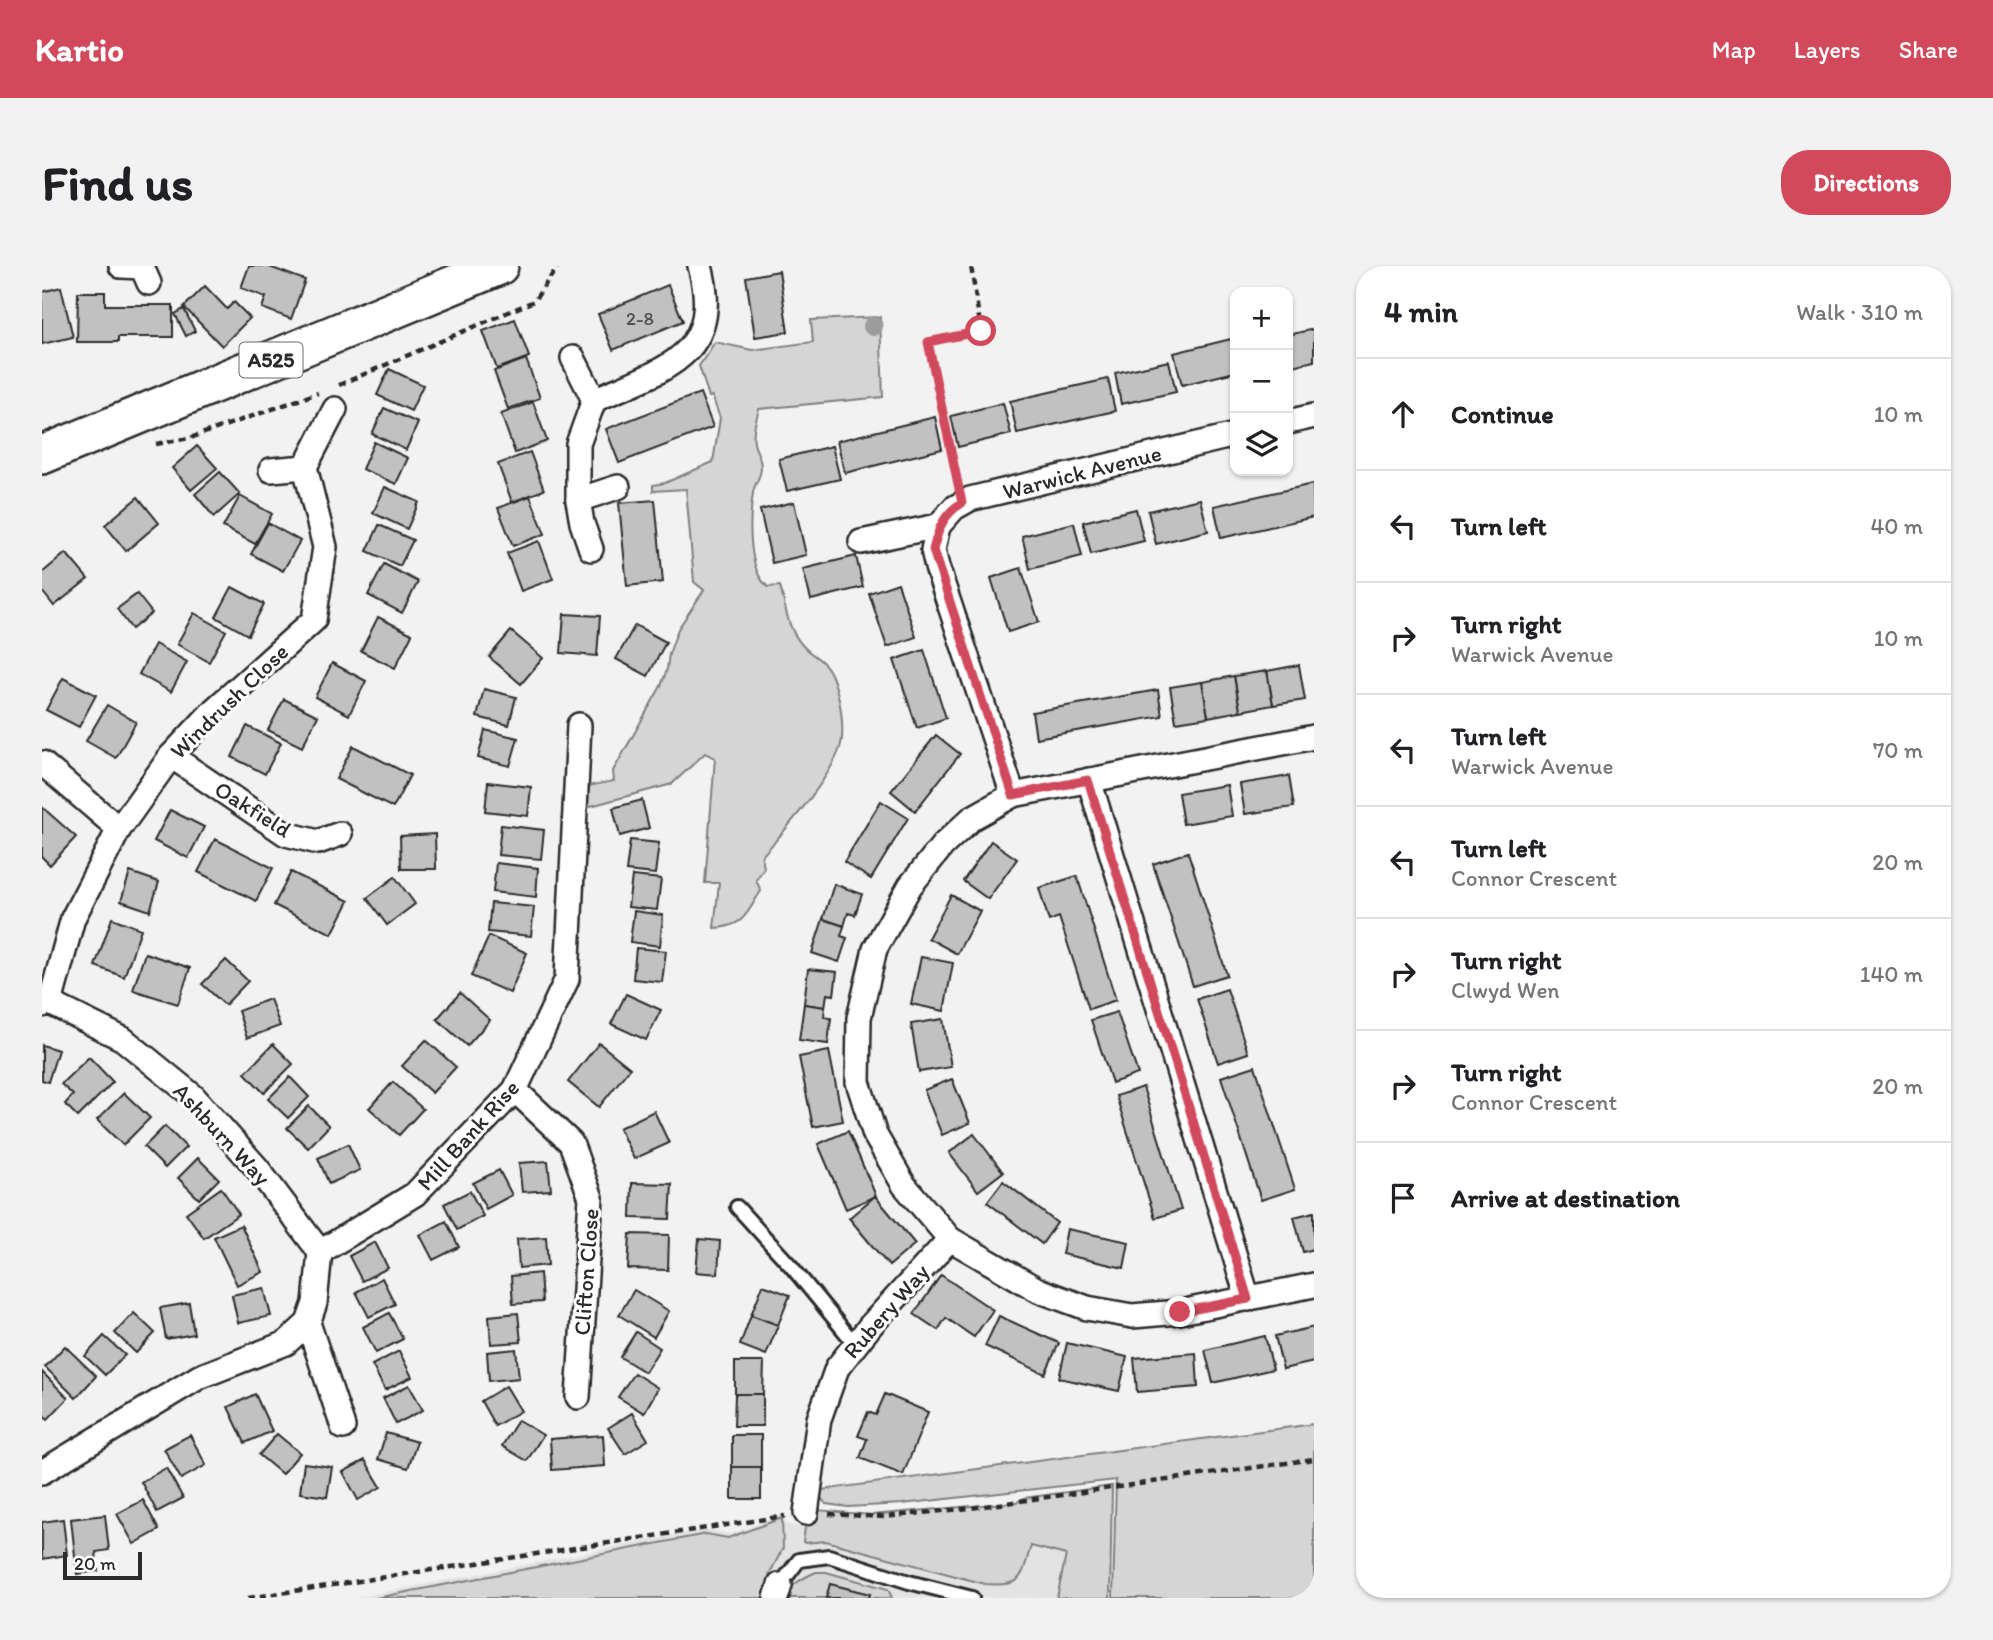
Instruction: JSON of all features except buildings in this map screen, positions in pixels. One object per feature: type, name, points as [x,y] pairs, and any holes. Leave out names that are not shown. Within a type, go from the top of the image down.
[{"type":"main road","name":"A525","points":[[42,455],[499,266]]},
{"type":"street","points":[[591,549],[578,500],[578,444],[594,400],[670,366],[689,351],[701,330],[707,308],[701,266]]},
{"type":"street","points":[[573,358],[594,400]]},
{"type":"street","points":[[271,470],[305,467],[335,410]]},
{"type":"street","points":[[1293,421],[1314,416]]},
{"type":"street","name":"Warwick Avenue","points":[[939,526],[954,508],[970,499],[1230,436]]},
{"type":"street","name":"Windrush Close","points":[[46,1004],[73,918],[119,829],[171,756],[214,710],[314,620],[325,547],[305,467]]},
{"type":"street","points":[[578,500],[618,486]]},
{"type":"street","points":[[861,541],[939,526],[933,550],[937,567],[1013,795]]},
{"type":"street","name":"Mill Bank Rise","points":[[320,1252],[415,1194],[515,1090],[567,979],[579,725]]},
{"type":"street","points":[[1314,737],[1013,795],[972,818],[943,845],[910,886],[875,949],[859,1018],[858,1082],[875,1135],[904,1185],[950,1239],[1038,1290],[1087,1308],[1132,1316],[1180,1312],[1314,1285]]},
{"type":"street","name":"Oakfield","points":[[171,756],[286,834],[318,842],[340,834]]},
{"type":"street","points":[[42,763],[119,829]]},
{"type":"street","points":[[1088,780],[1248,1299]]},
{"type":"street","name":"Ashburn Way","points":[[46,1004],[123,1039],[193,1096],[257,1168],[320,1252]]},
{"type":"street","name":"Clifton Close","points":[[515,1090],[571,1143],[591,1198],[578,1397]]},
{"type":"street","name":"Rubery Way","points":[[806,1513],[819,1419],[837,1367],[950,1239]]},
{"type":"street","points":[[42,1472],[199,1377],[286,1343],[308,1323],[315,1303],[320,1252]]},
{"type":"street","points":[[308,1323],[342,1427]]},
{"type":"lane","points":[[737,1207],[791,1266],[855,1344]]},
{"type":"lane","points":[[778,1591],[799,1560],[830,1556],[972,1598]]},
{"type":"path","points":[[153,444],[191,438],[339,385],[534,301],[558,266]]},
{"type":"path","points":[[962,503],[928,342],[981,331],[971,266]]},
{"type":"path","points":[[248,1598],[806,1513],[885,1517],[946,1511],[1314,1460]]},
{"type":"shaded area","points":[[880,317],[883,397],[759,409],[754,437],[761,468],[754,490],[750,530],[756,569],[768,587],[780,586],[795,635],[830,672],[840,705],[842,738],[832,766],[796,816],[762,856],[764,868],[756,880],[761,891],[748,912],[732,925],[714,928],[719,883],[705,883],[715,758],[705,753],[672,784],[587,807],[583,787],[614,781],[613,771],[661,686],[678,629],[704,590],[694,582],[686,489],[653,491],[653,485],[665,483],[713,462],[720,418],[712,396],[709,397],[699,366],[715,342],[752,350],[813,342],[811,320]]},
{"type":"shaded area","points":[[1314,1424],[1314,1598],[1113,1598],[1116,1480],[902,1504],[848,1507],[826,1504],[821,1498],[821,1490]]},
{"type":"shaded area","points":[[1112,1486],[1110,1598],[1057,1598],[1066,1555],[1031,1546],[1019,1578],[1014,1582],[998,1585],[985,1584],[826,1541],[803,1542],[805,1528],[817,1510],[871,1515],[1017,1502],[1024,1498]]},
{"type":"shaded area","points":[[1099,1495],[1105,1598],[355,1598],[707,1529],[730,1534],[784,1514],[786,1524],[805,1528],[817,1510],[871,1515]]},
{"type":"shaded area","points":[[782,1518],[783,1548],[770,1573],[763,1598],[376,1598],[706,1534],[728,1538]]},
{"type":"shaded area","points":[[816,1572],[826,1572],[888,1589],[892,1598],[869,1598],[870,1594],[786,1598],[794,1585]]},
{"type":"route","points":[[981,331],[928,342],[962,503],[954,508],[939,526],[933,550],[1013,795],[1088,780],[1248,1299],[1180,1312]]}]
